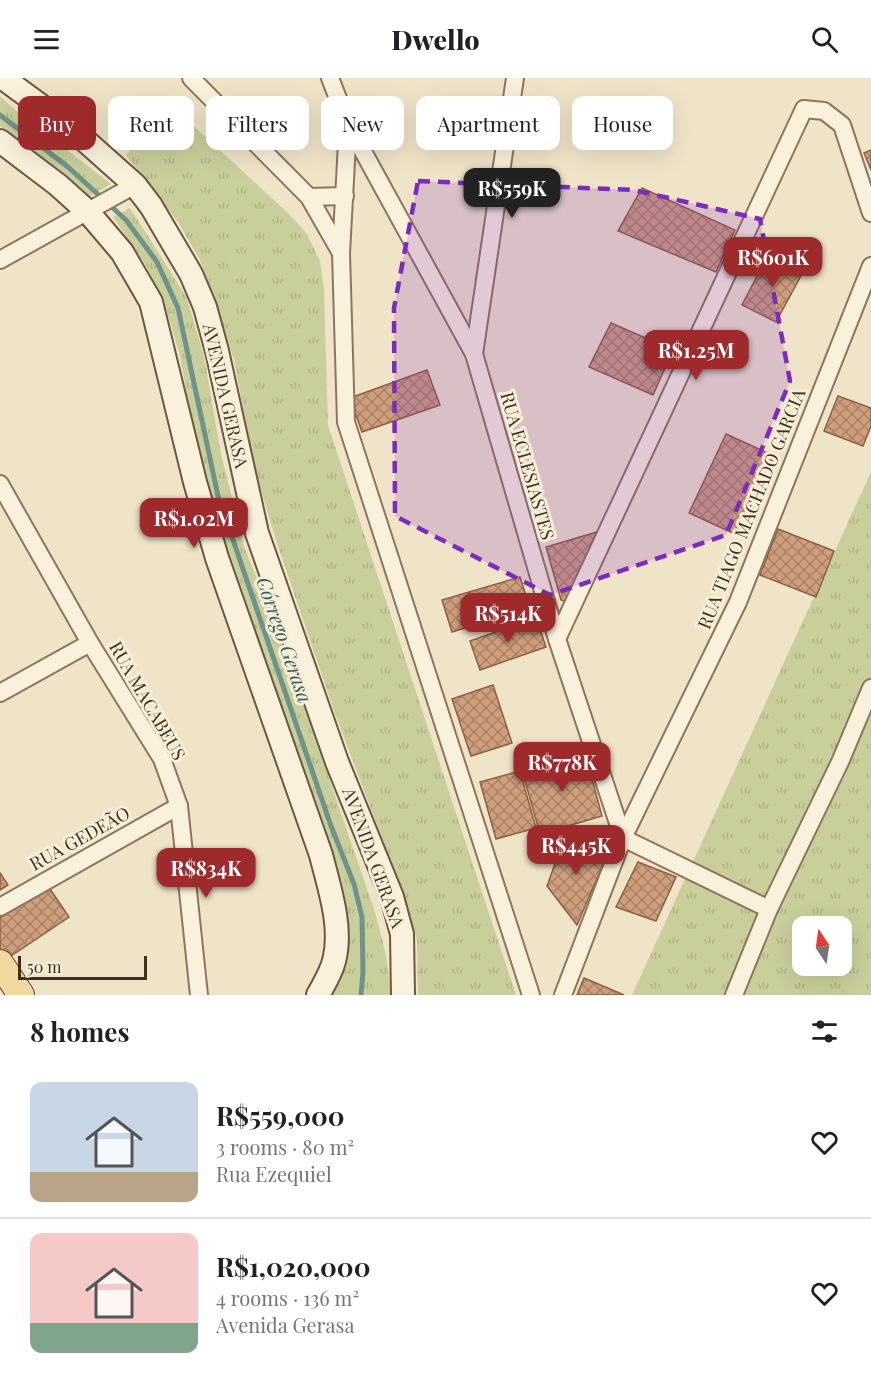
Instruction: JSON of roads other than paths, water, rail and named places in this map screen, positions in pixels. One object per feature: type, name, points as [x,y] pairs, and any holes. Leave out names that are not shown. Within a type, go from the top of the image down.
[{"type":"main road","name":"AVENIDA GERASA","points":[[3,78],[71,128],[127,190],[177,248],[205,307],[217,351],[257,533],[337,762],[392,897],[402,934],[403,995]]},
{"type":"main road","points":[[0,141],[93,209],[122,252],[151,302],[195,482],[218,558],[321,855],[337,939],[334,961],[318,995]]},
{"type":"main road","points":[[0,963],[21,995]]},
{"type":"street","points":[[191,78],[309,197],[341,253]]},
{"type":"street","name":"RUA ECLESIASTES","points":[[330,78],[337,96]]},
{"type":"street","points":[[502,78],[512,96]]},
{"type":"street","points":[[513,96],[515,78]]},
{"type":"street","points":[[557,639],[804,109],[824,111],[842,125],[871,213]]},
{"type":"street","name":"RUA ECLESIASTES","points":[[347,150],[341,253],[346,422],[531,995]]},
{"type":"street","name":"RUA ECLESIASTES","points":[[362,150],[474,354],[557,639],[623,837]]},
{"type":"street","points":[[474,354],[505,150]]},
{"type":"street","points":[[0,260],[127,190]]},
{"type":"street","points":[[309,197],[345,196]]},
{"type":"street","name":"RUA TIAGO MACHADO GARCIA","points":[[563,995],[623,837],[738,602],[871,266]]},
{"type":"street","name":"RUA MACABEUS","points":[[0,484],[90,643],[162,759],[178,806],[199,995]]},
{"type":"street","points":[[0,693],[90,643]]},
{"type":"street","points":[[734,995],[768,909],[840,762],[871,688]]},
{"type":"street","name":"RUA GEDEÃO","points":[[0,907],[178,806]]},
{"type":"street","points":[[623,837],[768,909]]},
{"type":"waterway","name":"Córrego Gerasa","points":[[0,115],[68,167],[126,220],[157,262],[178,308],[218,496],[331,826],[354,884],[362,917],[361,995]]}]
